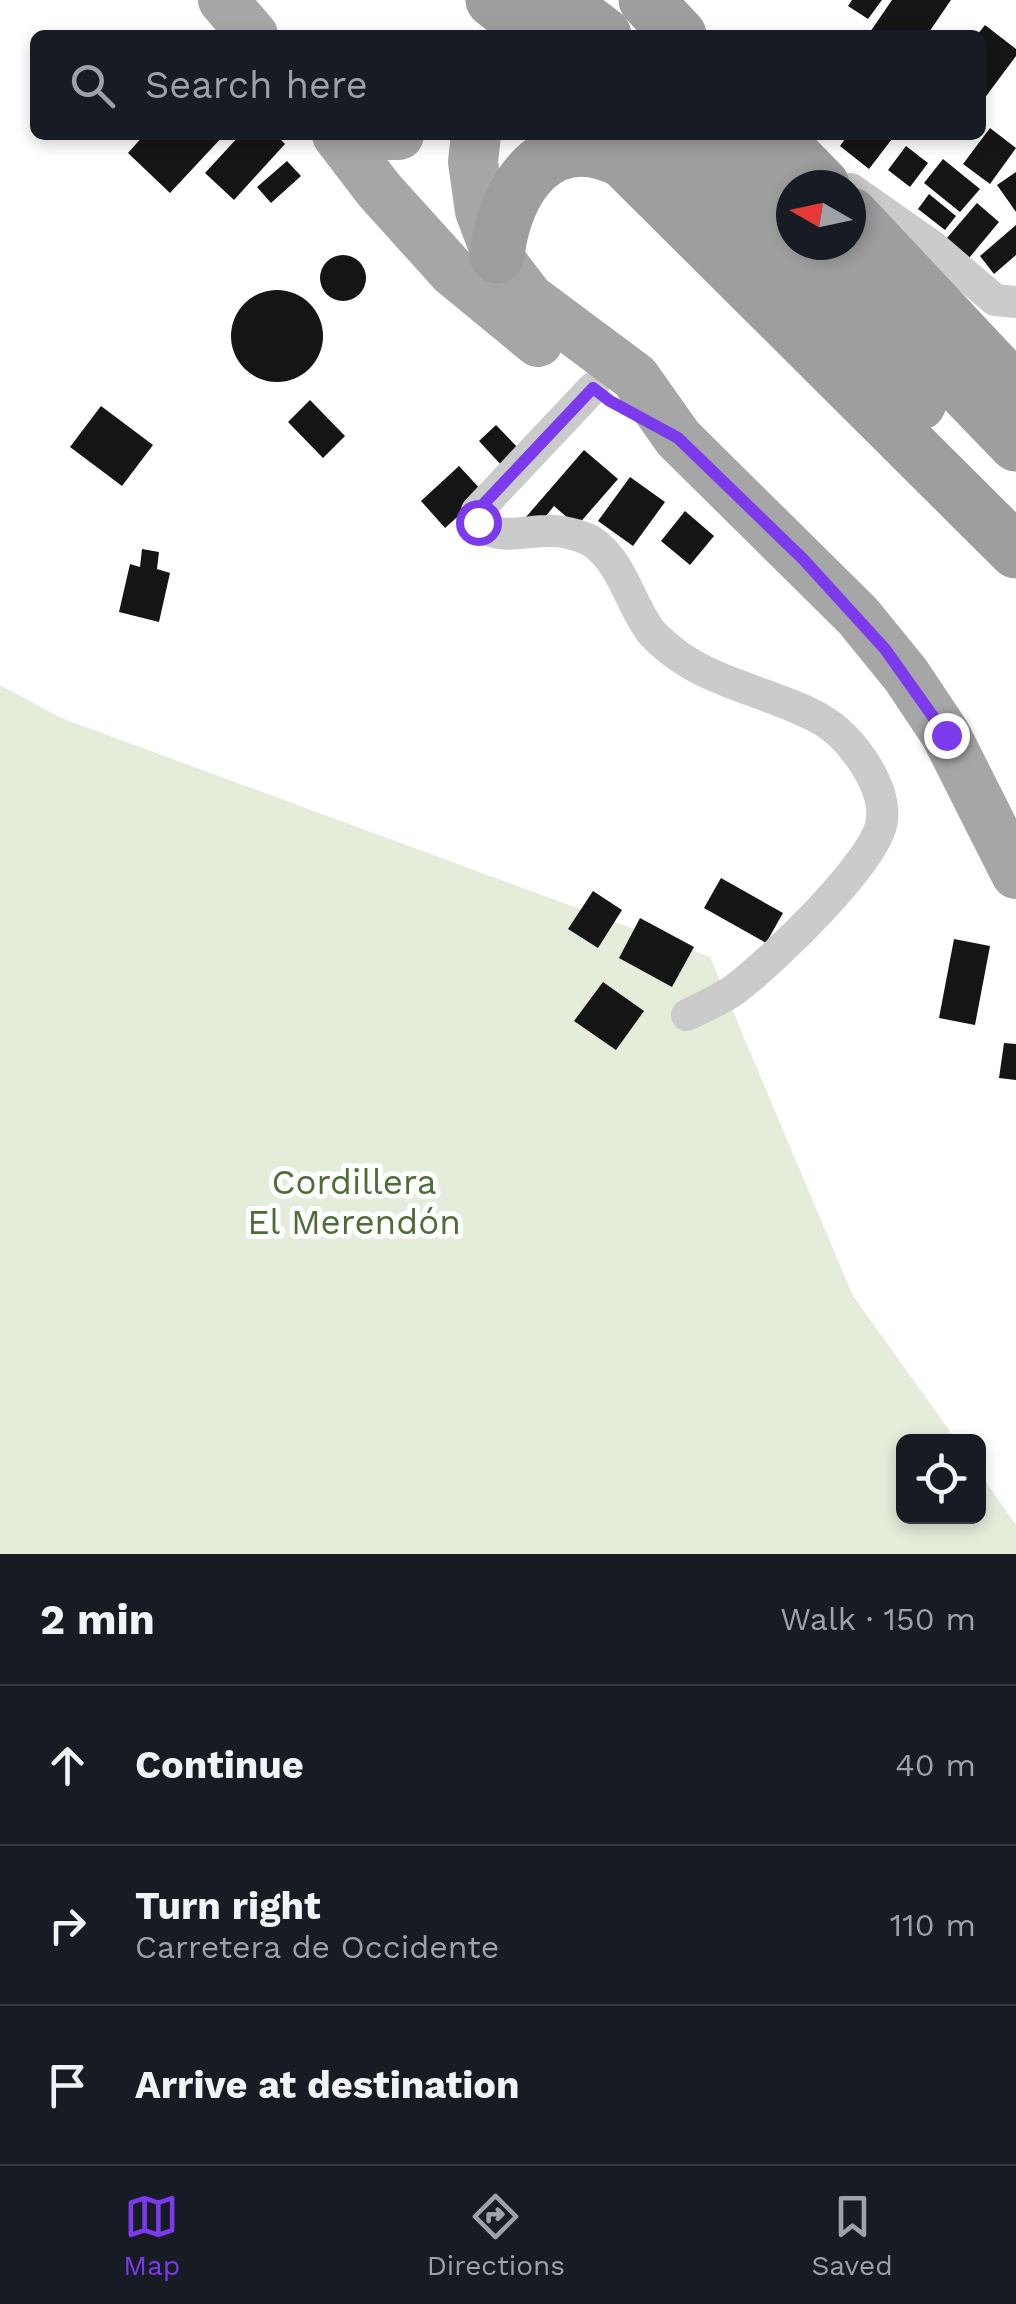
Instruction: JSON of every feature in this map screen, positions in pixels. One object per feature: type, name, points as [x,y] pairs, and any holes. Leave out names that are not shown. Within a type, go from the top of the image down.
[{"type":"highway","points":[[492,0],[531,30]]},
{"type":"highway","points":[[558,0],[597,30]]},
{"type":"highway","points":[[646,0],[674,30]]},
{"type":"highway","points":[[659,140],[725,200],[1016,504]]},
{"type":"highway","points":[[717,140],[776,197]]},
{"type":"highway","points":[[778,140],[807,170]]},
{"type":"highway","points":[[497,256],[508,207],[536,166],[564,151],[579,149],[595,149],[624,161],[1016,551]]},
{"type":"highway","points":[[866,232],[1016,391]]},
{"type":"highway","points":[[838,260],[1016,444]]},
{"type":"main road","points":[[223,0],[249,30]]},
{"type":"main road","points":[[488,30],[492,0]]},
{"type":"main road","points":[[341,140],[379,190],[453,272],[610,401],[678,438]]},
{"type":"main road","points":[[475,140],[472,162],[480,211],[497,256],[529,298],[635,377],[678,438],[858,616],[906,674],[946,735],[1016,874]]},
{"type":"street","points":[[866,200],[932,245],[995,300],[1016,302]]},
{"type":"street","points":[[593,388],[477,511],[478,522],[485,530],[500,534],[552,530],[592,542],[620,574],[649,630],[678,656],[824,721],[856,748],[876,786],[882,820],[869,851],[844,883],[775,955],[732,992],[688,1015]]},
{"type":"green space","name":"Cordillera El Merendón","points":[[0,685],[61,718],[710,957],[853,1296],[952,1434],[896,1434],[896,1524],[986,1524],[986,1482],[1016,1525],[1016,1554],[0,1554]]},
{"type":"building","points":[[852,0],[882,0],[868,19],[848,6]]},
{"type":"building","points":[[892,0],[951,0],[930,30],[871,30]]},
{"type":"building","points":[[985,25],[1016,49],[1016,56],[986,96],[986,30],[981,30]]},
{"type":"building","points":[[990,128],[1016,148],[990,184],[963,164],[981,140],[986,140]]},
{"type":"building","points":[[140,140],[219,140],[170,193],[128,153]]},
{"type":"building","points":[[235,140],[281,140],[285,144],[234,200],[205,173]]},
{"type":"building","points":[[844,140],[891,140],[869,169],[840,146]]},
{"type":"building","points":[[906,146],[928,163],[910,187],[888,170]]},
{"type":"building","points":[[943,159],[980,189],[960,212],[924,183]]},
{"type":"building","points":[[287,161],[301,176],[271,203],[257,187]]},
{"type":"building","points":[[1016,172],[1016,212],[997,185]]},
{"type":"building","points":[[929,194],[956,216],[945,230],[918,209]]},
{"type":"building","points":[[977,203],[999,222],[969,258],[946,239]]},
{"type":"building","points":[[1016,225],[1016,255],[994,274],[980,256]]},
{"type":"building","points":[[343,255],[360,261],[366,278],[360,295],[343,301],[326,295],[320,278],[326,261]]},
{"type":"building","points":[[268,290],[286,290],[303,297],[316,310],[323,336],[316,362],[303,375],[286,382],[268,382],[251,375],[238,362],[231,345],[231,327],[238,310],[251,297]]},
{"type":"building","points":[[310,400],[345,436],[323,458],[288,422]]},
{"type":"building","points":[[101,406],[153,445],[122,486],[70,447]]},
{"type":"building","points":[[496,425],[521,451],[503,467],[479,441]]},
{"type":"building","points":[[584,450],[618,479],[577,526],[554,506],[537,527],[526,517]]},
{"type":"building","points":[[459,466],[484,493],[445,528],[421,501]]},
{"type":"building","points":[[630,477],[665,502],[633,546],[598,521]]},
{"type":"building","points":[[685,511],[714,536],[690,565],[661,541]]},
{"type":"building","points":[[142,549],[159,552],[157,569],[170,573],[159,622],[119,612],[130,564],[140,567]]},
{"type":"building","points":[[721,878],[783,913],[766,943],[704,908]]},
{"type":"building","points":[[593,891],[622,910],[598,948],[568,929]]},
{"type":"building","points":[[640,918],[694,947],[672,987],[619,958]]},
{"type":"building","points":[[954,939],[990,946],[975,1025],[939,1018]]},
{"type":"building","points":[[603,982],[644,1011],[616,1050],[574,1021]]},
{"type":"building","points":[[1004,1043],[1016,1044],[1016,1080],[999,1078]]},
{"type":"route","points":[[478,522],[477,511],[593,388],[678,438],[803,559],[906,674],[946,735]]}]
